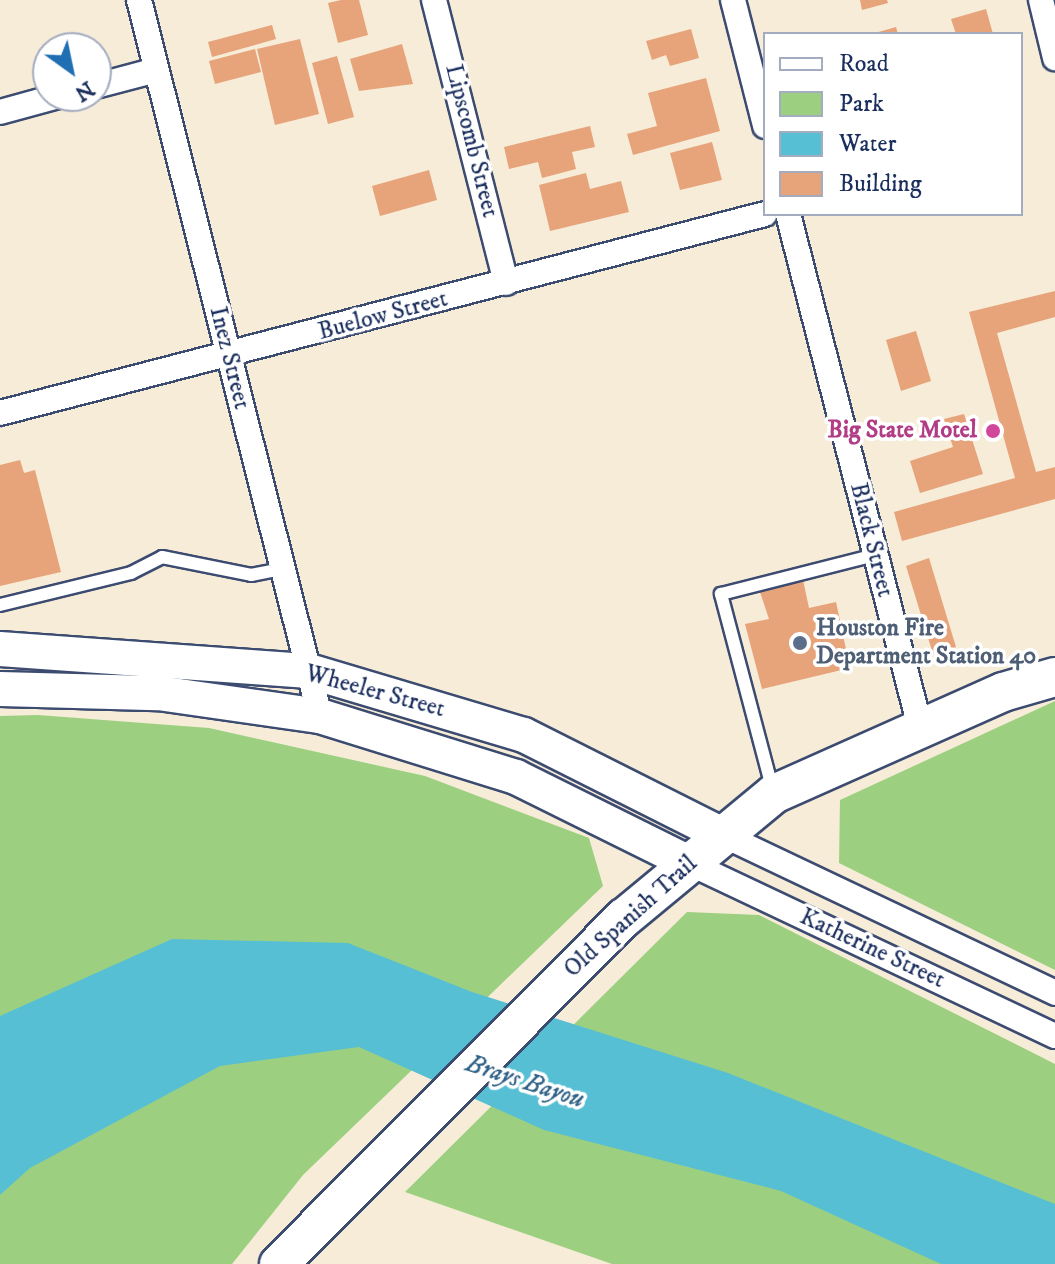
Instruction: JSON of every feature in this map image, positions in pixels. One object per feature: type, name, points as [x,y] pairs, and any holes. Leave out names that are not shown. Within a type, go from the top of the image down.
[{"type":"main road","name":"Wheeler Street","points":[[0,650],[309,671],[524,735],[723,835]]},
{"type":"main road","points":[[0,650],[2,689]]},
{"type":"main road","name":"Old Spanish Trail","points":[[279,1264],[624,918],[774,794],[920,727],[1055,677]]},
{"type":"main road","name":"Wheeler Street","points":[[2,689],[158,693],[320,716],[516,777],[689,863]]},
{"type":"street","name":"Inez Street","points":[[139,0],[320,716]]},
{"type":"street","name":"Lipscomb Street","points":[[434,0],[506,283]]},
{"type":"street","points":[[733,0],[763,118]]},
{"type":"street","points":[[1041,0],[1055,58]]},
{"type":"street","points":[[112,82],[156,70]]},
{"type":"street","points":[[0,112],[32,103]]},
{"type":"street","name":"Buelow Street","points":[[0,413],[229,356],[763,215]]},
{"type":"street","name":"Black Street","points":[[789,216],[920,727]]},
{"type":"street","name":"Katherine Street","points":[[723,835],[1055,993]]},
{"type":"street","name":"Katherine Street","points":[[689,863],[1055,1036]]},
{"type":"lane","points":[[774,794],[721,594],[875,555]]},
{"type":"lane","points":[[0,605],[131,573],[162,557],[251,575],[283,569]]},
{"type":"green space","points":[[1055,701],[1055,970],[839,863],[840,800]]},
{"type":"green space","points":[[38,715],[209,728],[425,776],[589,838],[603,886],[303,1175],[232,1264],[0,1264],[0,716]]},
{"type":"green space","points":[[687,912],[759,915],[1055,1064],[1055,1264],[612,1264],[405,1192]]},
{"type":"water","name":"Brays Bayou","points":[[172,939],[348,943],[472,992],[728,1073],[1055,1204],[1055,1264],[941,1264],[781,1191],[544,1130],[359,1047],[220,1066],[30,1168],[0,1195],[0,1016]]},
{"type":"building","points":[[359,0],[368,35],[338,43],[328,3]]},
{"type":"building","points":[[860,0],[887,0],[888,3],[862,10]]},
{"type":"building","points":[[986,9],[992,32],[955,32],[951,19]]},
{"type":"building","points":[[272,25],[276,39],[212,57],[208,42]]},
{"type":"building","points":[[896,27],[897,32],[878,32]]},
{"type":"building","points":[[691,29],[699,58],[670,66],[666,55],[652,60],[646,41]]},
{"type":"building","points":[[300,39],[319,114],[275,125],[257,49]]},
{"type":"building","points":[[402,44],[413,84],[359,91],[350,59]]},
{"type":"building","points":[[255,49],[261,72],[215,84],[209,61]]},
{"type":"building","points":[[337,56],[354,117],[328,124],[312,63]]},
{"type":"building","points":[[706,78],[720,131],[633,155],[627,134],[657,126],[648,93]]},
{"type":"building","points":[[590,126],[595,147],[572,152],[576,169],[542,178],[538,162],[509,169],[504,147]]},
{"type":"building","points":[[712,142],[722,180],[680,190],[670,153]]},
{"type":"building","points":[[429,170],[437,200],[380,216],[372,186]]},
{"type":"building","points":[[586,173],[590,189],[621,181],[629,212],[550,231],[539,185]]},
{"type":"building","points":[[1055,291],[1055,317],[997,333],[1036,472],[1055,467],[1055,499],[902,541],[894,512],[1015,478],[969,312]]},
{"type":"building","points":[[916,331],[931,381],[901,391],[886,340]]},
{"type":"building","points":[[964,414],[983,474],[920,493],[910,461],[953,447],[944,419]]},
{"type":"building","points":[[20,460],[24,473],[35,470],[61,572],[0,586],[0,465]]},
{"type":"building","points":[[929,558],[956,647],[933,654],[906,566]]},
{"type":"building","points":[[803,580],[809,608],[836,602],[850,668],[762,689],[745,624],[769,619],[759,589]]},
{"type":"place","name":"Big State Motel","points":[[993,431]]},
{"type":"place","name":"Houston Fire Department Station 40","points":[[800,643]]}]
